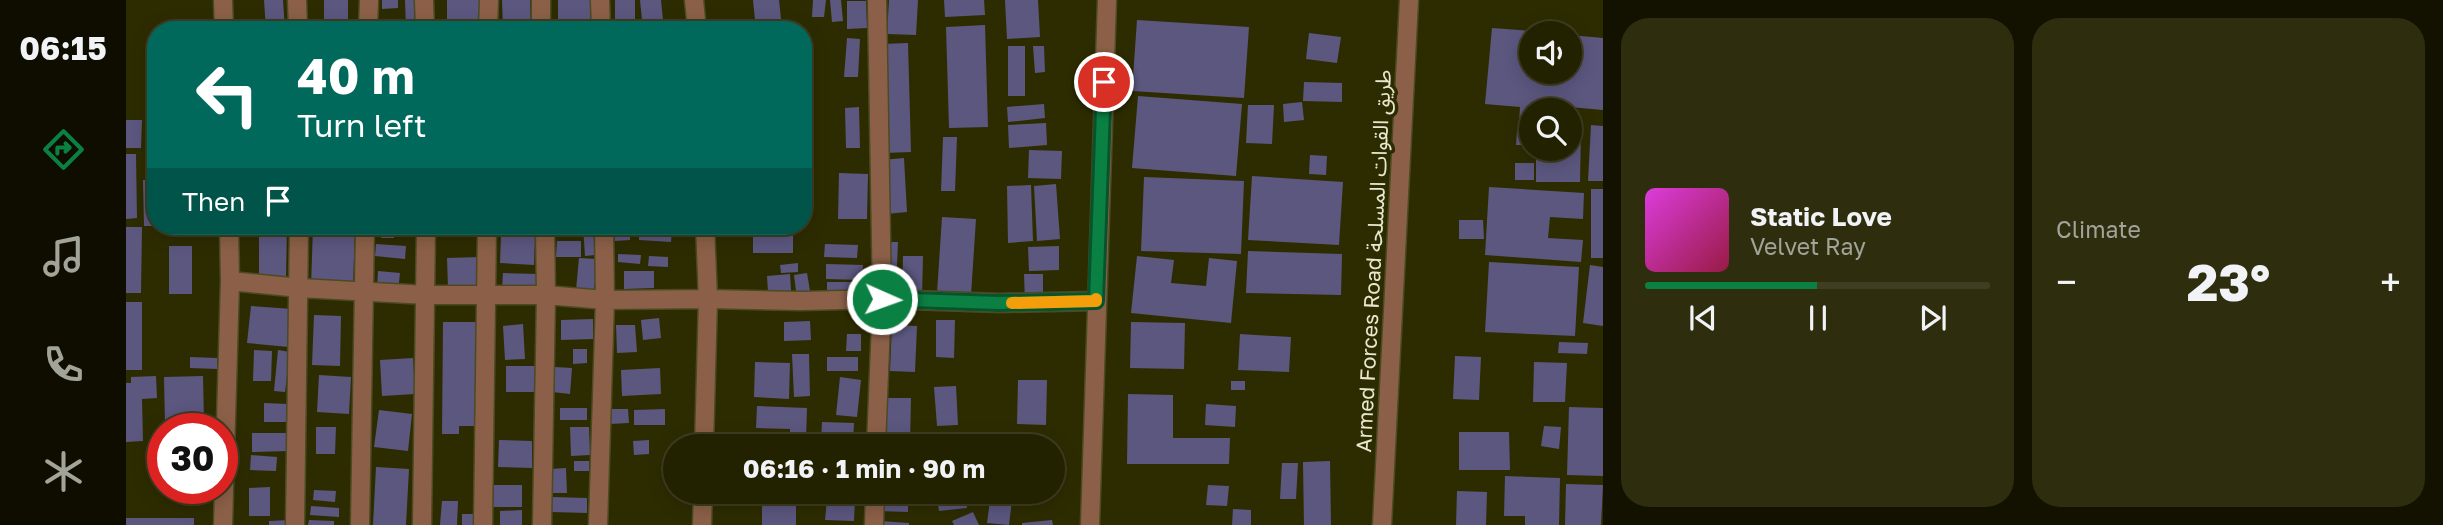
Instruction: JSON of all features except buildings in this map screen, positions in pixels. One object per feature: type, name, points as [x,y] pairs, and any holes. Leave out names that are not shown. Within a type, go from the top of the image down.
[{"type":"street","points":[[223,0],[224,21]]},
{"type":"street","points":[[297,0],[298,21]]},
{"type":"street","points":[[368,21],[369,0]]},
{"type":"street","points":[[424,0],[425,21]]},
{"type":"street","points":[[488,21],[489,0]]},
{"type":"street","points":[[541,0],[541,21]]},
{"type":"street","points":[[600,0],[601,21]]},
{"type":"street","points":[[694,0],[695,21]]},
{"type":"street","points":[[876,434],[882,299],[877,0]]},
{"type":"street","points":[[1090,525],[1107,0]]},
{"type":"street","name":"Armed Forces Road طريق القوات المسلحة","points":[[1382,525],[1409,0]]},
{"type":"street","points":[[223,525],[229,235]]},
{"type":"street","points":[[295,525],[299,235]]},
{"type":"street","points":[[360,525],[365,235]]},
{"type":"street","points":[[422,525],[426,235]]},
{"type":"street","points":[[483,525],[487,235]]},
{"type":"street","points":[[542,525],[545,235]]},
{"type":"street","points":[[598,525],[605,300],[604,235]]},
{"type":"street","points":[[704,434],[708,299],[705,235]]},
{"type":"street","points":[[230,281],[427,295],[546,295],[605,300],[882,299],[999,303],[1096,301]]},
{"type":"street","points":[[702,525],[703,504]]},
{"type":"street","points":[[874,525],[875,504]]},
{"type":"slow traffic","points":[[1012,303],[1096,299]]},
{"type":"route","points":[[882,299],[999,303],[1096,301],[1104,82]]}]
